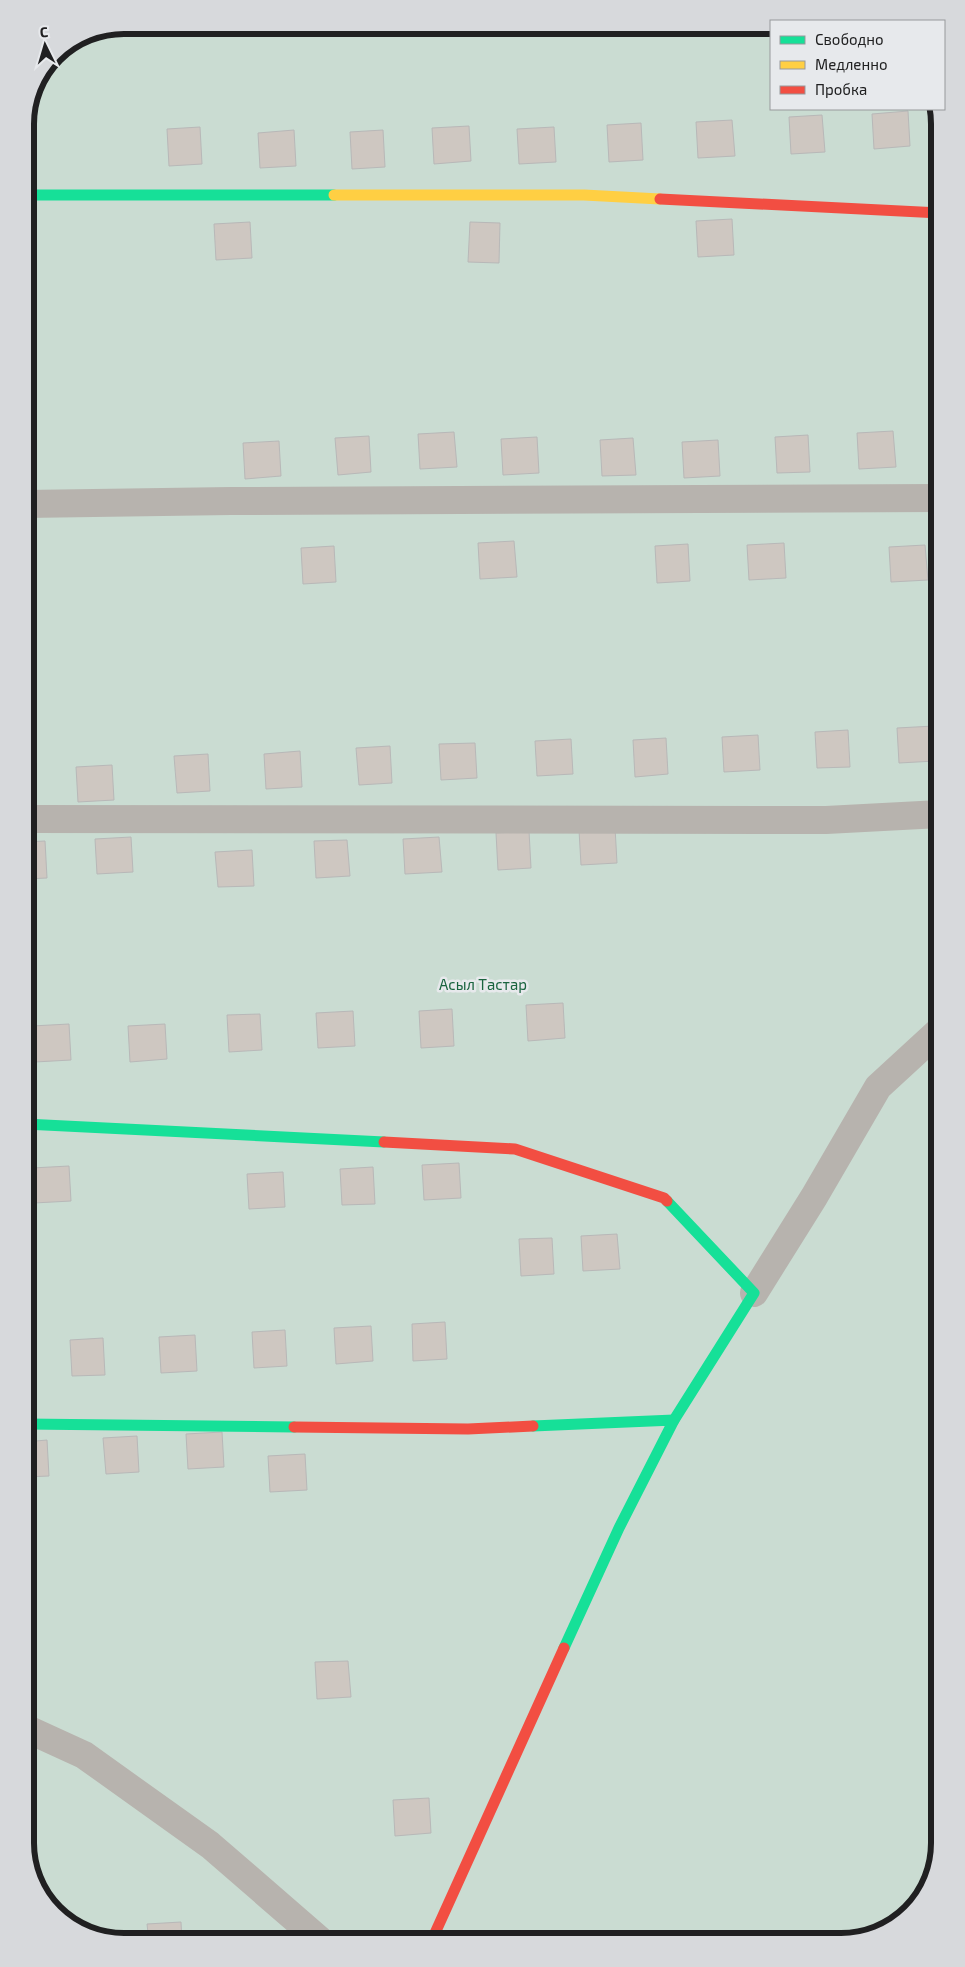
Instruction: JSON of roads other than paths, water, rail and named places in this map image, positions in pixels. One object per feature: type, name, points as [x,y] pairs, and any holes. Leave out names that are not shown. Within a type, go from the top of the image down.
[{"type":"street","points":[[34,195],[584,195],[931,213]]},
{"type":"street","points":[[34,504],[231,501],[931,498]]},
{"type":"street","points":[[34,819],[826,820],[931,814]]},
{"type":"street","points":[[435,1933],[619,1528],[674,1420],[814,1197],[878,1086],[931,1038]]},
{"type":"street","points":[[34,1124],[515,1150],[664,1198],[754,1293]]},
{"type":"street","points":[[34,1424],[468,1429],[674,1420]]},
{"type":"street","points":[[34,1732],[84,1754],[210,1844],[312,1933]]},
{"type":"park label","name":"Асыл Тастар","points":[[483,984]]}]
